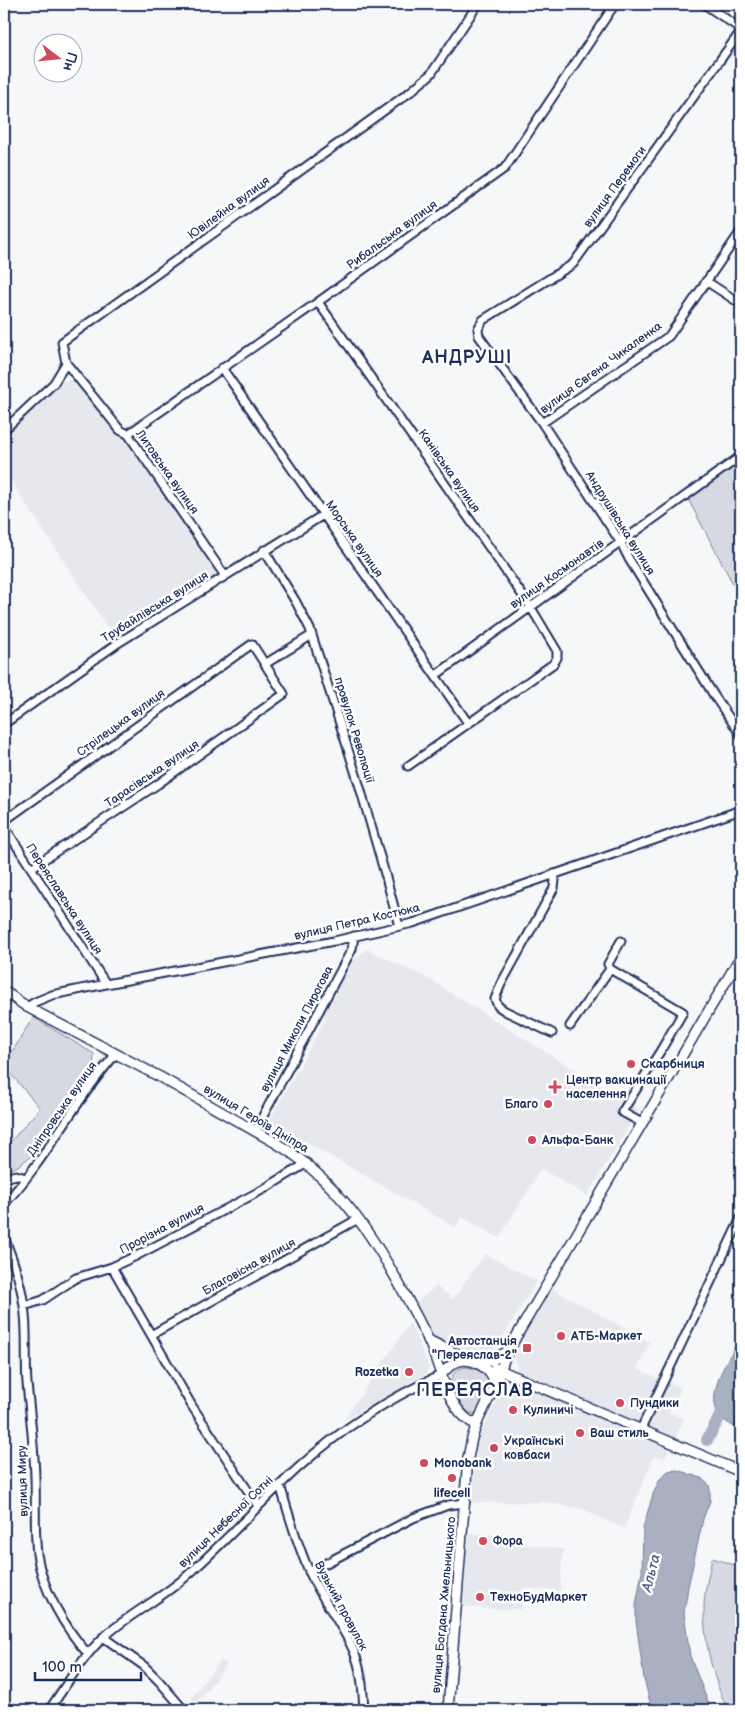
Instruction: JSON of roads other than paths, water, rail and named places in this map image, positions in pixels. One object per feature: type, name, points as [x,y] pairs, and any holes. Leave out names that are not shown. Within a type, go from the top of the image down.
[{"type":"main road","points":[[496,1384],[508,1351],[741,956]]},
{"type":"main road","name":"вулиця Героїв Дніпра","points":[[4,990],[27,1008],[116,1054],[255,1131],[307,1163],[328,1182],[358,1219],[390,1271],[428,1340],[441,1375]]},
{"type":"main road","points":[[428,1340],[479,1364],[517,1376],[741,1472]]},
{"type":"main road","points":[[479,1364],[494,1360],[508,1351]]},
{"type":"main road","points":[[508,1351],[510,1364],[517,1376]]},
{"type":"main road","points":[[441,1375],[449,1366],[470,1360]]},
{"type":"main road","points":[[479,1364],[491,1372],[496,1384]]},
{"type":"main road","name":"вулиця Богдана Хмельницького","points":[[441,1375],[463,1417],[471,1442]]},
{"type":"main road","points":[[496,1384],[517,1376]]},
{"type":"main road","name":"вулиця Богдана Хмельницького","points":[[448,1710],[471,1442],[478,1421],[496,1384]]},
{"type":"main road","points":[[463,1417],[471,1422],[478,1421]]},
{"type":"street","name":"Ювілейна вулиця","points":[[66,362],[62,342],[403,98],[431,74],[478,4]]},
{"type":"street","name":"Рибальська вулиця","points":[[128,434],[318,302],[505,168],[616,4]]},
{"type":"street","points":[[704,4],[741,30]]},
{"type":"street","name":"вулиця Перемоги","points":[[478,326],[483,320],[573,264],[741,30]]},
{"type":"street","name":"вулиця Євгена Чикаленка","points":[[542,423],[669,336],[741,231]]},
{"type":"street","points":[[706,281],[741,304]]},
{"type":"street","name":"Канівська вулиця","points":[[318,302],[530,606],[555,648],[557,655],[553,664],[468,723]]},
{"type":"street","name":"Андрушівська вулиця","points":[[478,326],[479,336],[542,423],[621,543],[693,663],[741,736]]},
{"type":"street","points":[[4,430],[54,383],[66,362]]},
{"type":"street","name":"Литовська вулиця","points":[[66,362],[120,430],[128,434],[225,576]]},
{"type":"street","name":"Морська вулиця","points":[[222,368],[468,723]]},
{"type":"street","name":"вулиця Космонавтів","points":[[436,675],[741,456]]},
{"type":"street","name":"Трубайлівська вулиця","points":[[4,724],[118,643],[264,550],[323,515]]},
{"type":"street","name":"провулок Революції","points":[[264,550],[300,609],[312,635],[362,793],[398,926]]},
{"type":"street","points":[[265,664],[312,635]]},
{"type":"street","name":"Стрілецька вулиця","points":[[4,820],[252,644],[265,664]]},
{"type":"street","name":"Тарасівська вулиця","points":[[31,868],[165,779],[284,694],[265,664]]},
{"type":"street","points":[[408,766],[468,723]]},
{"type":"street","name":"вулиця Петра Костюка","points":[[27,1008],[35,1002],[52,995],[398,926],[433,916],[741,810]]},
{"type":"street","name":"Переяславська вулиця","points":[[4,826],[106,984]]},
{"type":"street","points":[[552,1034],[500,1008],[496,1004],[495,999],[501,984],[554,888],[554,874]]},
{"type":"street","name":"вулиця Миколи Пирогова","points":[[255,1131],[352,949],[354,936]]},
{"type":"street","points":[[621,941],[608,964],[610,969],[683,1012],[622,1112],[642,1123]]},
{"type":"street","points":[[570,1026],[610,969]]},
{"type":"street","name":"Дніпровська вулиця","points":[[4,1204],[26,1178],[116,1054]]},
{"type":"street","name":"Прорізна вулиця","points":[[24,1306],[43,1300],[76,1278],[112,1267],[264,1189],[307,1163]]},
{"type":"street","points":[[4,1178],[16,1175],[26,1178]]},
{"type":"street","points":[[641,1429],[741,1218]]},
{"type":"street","name":"Благовісна вулиця","points":[[151,1335],[358,1219]]},
{"type":"street","name":"вулиця Миру","points":[[4,1237],[17,1274],[24,1306],[26,1369],[34,1464],[36,1535],[39,1563],[54,1602],[77,1640],[88,1654]]},
{"type":"street","points":[[112,1267],[192,1406],[258,1506]]},
{"type":"street","name":"вулиця Небесної Сотні","points":[[51,1710],[88,1654],[103,1638],[122,1622],[182,1580],[280,1485],[345,1430],[411,1390],[441,1375]]},
{"type":"street","name":"Вузький провулок","points":[[280,1485],[309,1572],[354,1652],[361,1677],[364,1710]]},
{"type":"street","points":[[309,1572],[423,1513],[448,1505],[465,1503]]},
{"type":"street","points":[[103,1638],[144,1666],[184,1710]]},
{"type":"water","points":[[741,1336],[741,1431],[726,1422],[719,1415],[715,1406],[715,1396],[721,1374]]},
{"type":"water","points":[[677,1470],[701,1478],[709,1485],[710,1490],[710,1501],[703,1519],[684,1613],[690,1656],[711,1710],[652,1710],[644,1679],[636,1621],[636,1605],[642,1572],[643,1528],[653,1494],[660,1479],[668,1471]]},
{"type":"waterway","name":"Альта","points":[[707,1440],[741,1378]]},
{"type":"place","name":"Скарбниця","points":[[631,1064]]},
{"type":"place","name":"Центр вакцинації населення","points":[[555,1087]]},
{"type":"place","name":"Благо","points":[[548,1104]]},
{"type":"place","name":"Альфа-Банк","points":[[532,1140]]},
{"type":"place","name":"АТБ-Маркет","points":[[561,1336]]},
{"type":"place","name":"Автостанція \"Переяслав-2\"","points":[[527,1348]]},
{"type":"place","name":"Rozetka","points":[[409,1372]]},
{"type":"place","name":"Пундики","points":[[620,1403]]},
{"type":"place","name":"Кулиничі","points":[[513,1410]]},
{"type":"place","name":"Ваш стиль","points":[[580,1433]]},
{"type":"place","name":"Українські ковбаси","points":[[494,1448]]},
{"type":"place","name":"Monobank","points":[[424,1463]]},
{"type":"place","name":"lifecell","points":[[452,1478]]},
{"type":"place","name":"Фора","points":[[483,1541]]},
{"type":"place","name":"ТехноБудМаркет","points":[[480,1597]]},
{"type":"district","name":"АНДРУШІ","points":[[467,357]]},
{"type":"district","name":"ПЕРЕЯСЛАВ","points":[[475,1390]]}]
